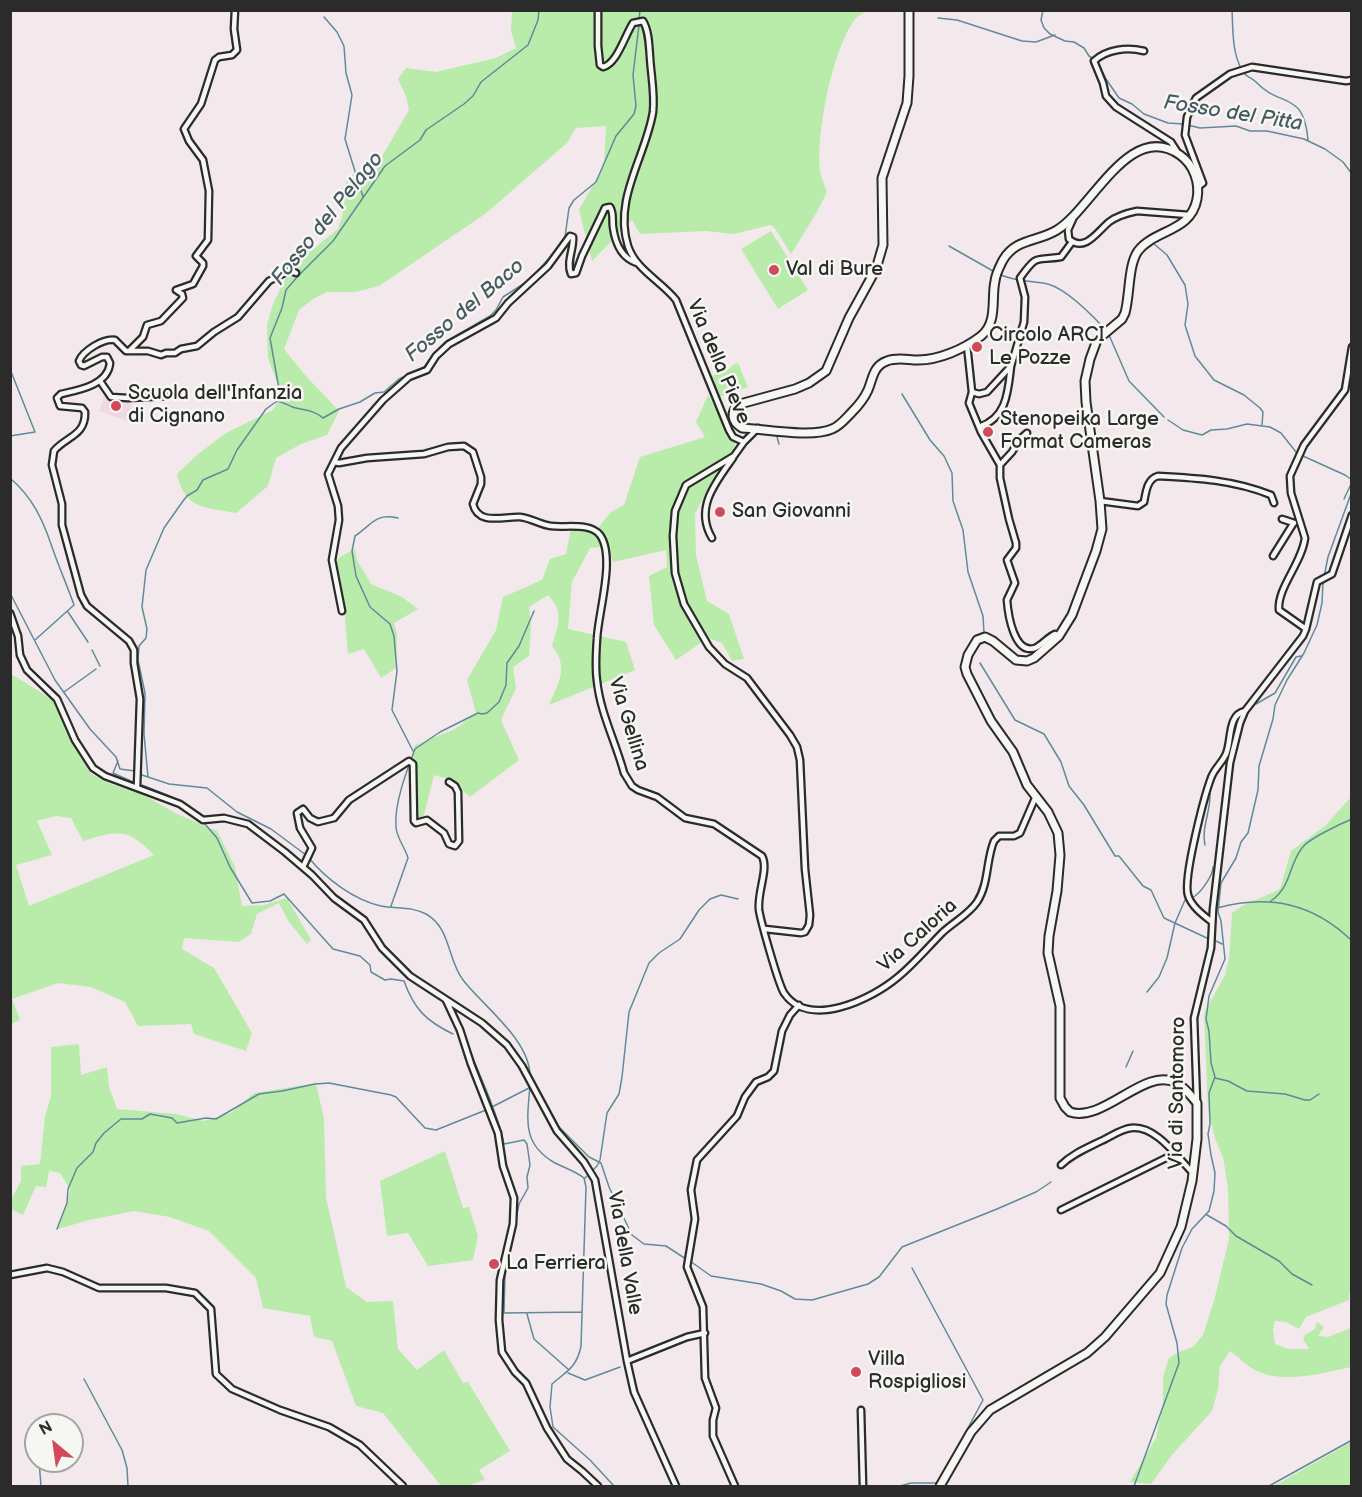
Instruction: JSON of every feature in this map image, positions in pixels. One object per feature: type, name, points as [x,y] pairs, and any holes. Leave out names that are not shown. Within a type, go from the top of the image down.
[{"type":"main road","points":[[909,10],[907,104],[882,178],[880,257],[849,318],[826,371],[809,383],[795,389],[736,407],[733,411],[734,423],[742,428],[812,433],[833,429],[864,399],[875,370],[885,362],[893,359],[920,360],[939,357],[967,345],[982,335],[993,312],[995,279],[1011,249],[1020,243],[1057,231],[1074,216],[1129,156],[1149,148],[1159,147],[1178,153],[1195,174],[1198,199],[1190,215],[1177,228],[1150,241],[1139,251],[1133,264],[1125,313],[1122,319],[1097,340],[1090,359],[1085,391],[1102,517],[1100,538],[1072,615],[1059,636],[1034,658],[1021,661],[993,641],[981,638],[973,645],[966,662],[967,674],[983,708],[1013,752],[1027,785],[1054,823],[1059,844],[1057,891],[1047,945],[1060,1006],[1059,1088],[1062,1102],[1071,1112],[1084,1114],[1147,1085],[1168,1080],[1184,1088],[1197,1103]]},
{"type":"main road","name":"Via di Santomoro","points":[[940,1486],[971,1432],[990,1410],[1087,1353],[1105,1337],[1150,1286],[1163,1267],[1180,1227],[1193,1174],[1197,1140],[1197,1103]]},
{"type":"street","points":[[129,351],[143,337],[147,325],[159,323],[183,298],[182,294],[176,290],[193,284],[203,266],[196,256],[208,240],[209,191],[203,160],[189,141],[184,129],[201,104],[214,60],[232,55],[237,50],[234,29],[235,10]]},
{"type":"street","name":"Via della Pieve","points":[[598,10],[599,60],[603,67],[609,66],[615,60],[633,23],[643,21],[648,34],[653,111],[647,138],[641,148],[630,187],[626,214],[628,245],[637,263],[676,300],[729,430],[733,436],[744,442]]},
{"type":"street","points":[[1144,51],[1124,48],[1100,56],[1094,61],[1106,96],[1116,107],[1171,142],[1178,153]]},
{"type":"street","points":[[1198,187],[1203,183],[1185,135],[1186,117],[1197,98],[1230,74],[1252,67],[1352,80]]},
{"type":"street","points":[[342,611],[332,560],[339,520],[338,506],[328,474],[341,448],[383,400],[409,377],[427,370],[436,356],[449,344],[496,318],[508,303],[548,266],[570,236],[573,237],[574,242],[569,268],[571,274],[576,273],[605,208],[610,207],[613,211],[613,226],[620,249],[627,258],[637,263]]},
{"type":"street","points":[[979,427],[989,424],[998,416],[1007,399],[1011,366],[1024,322],[1025,297],[1019,279],[1034,260],[1041,257],[1061,256],[1072,242],[1090,241],[1111,221],[1137,211],[1190,215]]},
{"type":"street","points":[[1072,242],[1068,236],[1074,216]]},
{"type":"street","points":[[137,784],[140,699],[134,650],[129,641],[84,602],[65,540],[62,504],[52,465],[54,451],[75,435],[86,415],[82,408],[60,406],[57,398],[61,394],[100,381],[108,374],[109,359],[105,356],[84,366],[79,361],[81,357],[109,339],[115,340],[124,350],[148,351],[161,355],[175,353],[181,348],[197,346],[238,317],[269,281],[290,270],[296,273]]},
{"type":"street","points":[[967,345],[972,392],[969,401],[979,427],[1000,465],[1000,478],[1016,543],[1016,548],[1007,560],[1015,583],[1007,600],[1017,638],[1020,645],[1031,648],[1055,634],[1059,636]]},
{"type":"street","points":[[1306,628],[1280,613],[1278,606],[1281,593],[1289,581],[1304,545],[1304,532],[1291,493],[1290,476],[1299,454],[1345,390],[1352,347]]},
{"type":"street","points":[[972,392],[979,394],[987,392],[1011,366]]},
{"type":"street","points":[[100,381],[111,397],[166,396]]},
{"type":"street","name":"Via della Pieve","points":[[712,538],[705,520],[706,504],[712,488],[744,442],[758,428]]},
{"type":"street","points":[[1000,465],[1027,433]]},
{"type":"street","name":"Via Gellina","points":[[334,462],[413,455],[464,446],[472,452],[481,477],[481,484],[473,504],[475,511],[479,514],[493,519],[522,518],[553,526],[585,528],[597,532],[605,548],[606,572],[597,630],[597,681],[627,780],[632,786],[657,797],[684,818],[714,824],[762,856],[765,865],[759,893],[759,911],[765,930]]},
{"type":"street","points":[[734,456],[686,485],[675,511],[673,536],[675,564],[684,604],[709,647],[725,664],[747,678],[790,735],[800,760],[805,870],[809,900],[809,925],[804,932],[765,930],[784,993],[800,1005],[790,1015],[782,1031],[774,1071],[768,1077],[756,1082],[745,1097],[737,1116],[697,1160],[691,1190],[695,1219],[687,1267],[703,1307],[705,1377],[716,1408],[713,1436],[735,1486]]},
{"type":"street","points":[[1100,501],[1138,506],[1144,502],[1149,481],[1158,476],[1217,479],[1271,495],[1274,502]]},
{"type":"street","name":"Via di Santomoro","points":[[1197,1103],[1194,1018],[1211,948],[1230,763],[1240,723],[1245,711],[1306,628],[1316,585],[1321,579],[1333,573],[1352,514]]},
{"type":"street","points":[[1282,519],[1293,524]]},
{"type":"street","points":[[1273,556],[1293,524],[1299,522]]},
{"type":"street","name":"Via della Valle","points":[[10,613],[18,636],[20,655],[27,670],[57,699],[75,740],[90,764],[105,776],[137,784],[180,804],[203,820],[224,818],[248,824],[303,865],[334,898],[364,920],[382,948],[410,976],[482,1023],[507,1045],[522,1066],[557,1131],[593,1175],[598,1189],[627,1361],[637,1401],[676,1486]]},
{"type":"street","name":"Via di Santomoro","points":[[1212,921],[1192,904],[1187,893],[1189,868],[1212,776],[1226,755],[1235,717],[1239,712],[1245,711]]},
{"type":"street","points":[[303,865],[311,852],[311,845],[299,823],[297,813],[303,809],[314,821],[318,822],[334,818],[349,800],[409,761],[413,764],[414,821],[416,823],[428,820],[444,833],[449,844],[455,846],[459,841],[458,792],[449,782]]},
{"type":"street","name":"Via Caloria","points":[[800,1005],[811,1011],[830,1010],[870,996],[897,978],[977,903],[983,892],[994,841],[999,836],[1014,836],[1020,833],[1036,796]]},
{"type":"street","points":[[446,1000],[460,1030],[498,1134],[503,1166],[514,1197],[513,1224],[500,1280],[499,1320],[502,1352],[515,1372],[526,1383],[560,1450],[598,1486]]},
{"type":"street","points":[[1061,1166],[1073,1156],[1131,1128],[1152,1133],[1193,1174]]},
{"type":"street","points":[[1061,1210],[1174,1154]]},
{"type":"street","points":[[10,1275],[47,1268],[63,1272],[99,1288],[166,1288],[195,1293],[211,1309],[216,1374],[232,1389],[280,1410],[329,1427],[360,1445],[403,1486]]},
{"type":"street","points":[[627,1361],[687,1336],[705,1333]]},
{"type":"street","points":[[861,1410],[863,1486]]},
{"type":"shaded area","name":"Scuola dell'Infanzia di Cignano","points":[[104,396],[132,401],[129,422],[99,411]]},
{"type":"green space","points":[[512,11],[867,11],[854,20],[845,36],[827,93],[819,154],[820,173],[827,192],[791,254],[774,227],[770,225],[734,234],[706,231],[640,234],[632,220],[592,261],[579,210],[604,165],[606,126],[576,128],[567,143],[485,214],[379,286],[355,292],[327,292],[299,310],[284,349],[339,411],[327,435],[301,444],[276,458],[268,486],[236,513],[206,508],[191,501],[185,494],[177,474],[198,454],[226,433],[273,410],[281,393],[268,358],[267,325],[273,304],[291,267],[338,229],[343,214],[340,191],[352,175],[377,165],[409,110],[406,96],[398,79],[406,68],[436,72],[496,58],[516,48],[511,31]]},
{"type":"green space","name":"Val di Bure","points":[[771,231],[808,290],[778,309],[741,249]]},
{"type":"green space","points":[[738,363],[748,387],[720,397],[712,376]]},
{"type":"green space","points":[[708,395],[735,442],[734,451],[711,483],[695,514],[696,555],[707,601],[729,614],[744,659],[732,661],[722,643],[708,638],[676,660],[654,625],[649,576],[667,567],[666,550],[613,562],[608,546],[590,548],[572,582],[568,629],[626,642],[635,670],[549,705],[561,675],[560,661],[552,646],[559,619],[557,607],[548,595],[529,607],[531,626],[529,656],[513,667],[516,688],[501,720],[519,760],[470,797],[451,780],[434,775],[424,815],[418,820],[411,805],[410,795],[411,762],[415,745],[455,729],[476,713],[467,680],[496,630],[503,597],[542,580],[550,559],[566,554],[572,524],[598,528],[611,512],[624,505],[640,457],[705,437],[696,422]]},
{"type":"green space","points":[[355,549],[357,560],[371,584],[402,597],[418,609],[394,623],[397,634],[396,668],[381,678],[364,649],[348,654],[343,595],[337,563],[338,558]]},
{"type":"green space","points":[[10,673],[53,700],[76,750],[91,774],[113,785],[142,794],[177,814],[217,831],[235,867],[242,906],[264,905],[287,898],[311,940],[307,944],[289,922],[279,903],[257,914],[251,934],[239,942],[184,938],[182,949],[214,968],[252,1033],[246,1051],[194,1034],[191,1024],[138,1026],[125,1002],[91,987],[58,983],[12,999],[20,1020],[11,1024]],"holes":[[[56,816],[71,818],[83,841],[104,835],[121,834],[137,840],[154,855],[29,906],[16,865],[52,855],[37,821]]]},
{"type":"green space","points":[[1351,797],[1351,1291],[1349,1300],[1306,1317],[1299,1329],[1286,1322],[1275,1321],[1273,1329],[1275,1344],[1288,1349],[1309,1349],[1303,1339],[1315,1329],[1317,1322],[1324,1327],[1318,1336],[1328,1337],[1351,1328],[1351,1367],[1304,1376],[1279,1377],[1253,1369],[1230,1351],[1220,1366],[1218,1390],[1212,1411],[1172,1455],[1151,1484],[1130,1482],[1156,1438],[1163,1402],[1163,1377],[1169,1358],[1193,1347],[1203,1335],[1229,1239],[1228,1188],[1223,1157],[1215,1139],[1208,1109],[1204,1013],[1225,975],[1229,959],[1232,913],[1243,905],[1280,889],[1291,851],[1326,825]]},
{"type":"green space","points":[[79,1044],[81,1075],[107,1067],[109,1087],[117,1109],[176,1114],[203,1121],[231,1113],[254,1093],[316,1083],[324,1119],[326,1197],[346,1287],[367,1302],[393,1301],[398,1349],[417,1370],[444,1350],[463,1383],[468,1382],[510,1451],[479,1470],[485,1479],[469,1486],[441,1486],[383,1413],[356,1406],[332,1341],[314,1337],[310,1316],[263,1308],[256,1278],[209,1231],[170,1217],[134,1211],[58,1229],[68,1202],[70,1189],[60,1173],[49,1171],[46,1187],[36,1186],[23,1215],[11,1209],[11,1200],[21,1181],[21,1166],[40,1164],[45,1116],[51,1096],[51,1047]]},
{"type":"green space","points":[[445,1151],[463,1208],[469,1207],[478,1236],[473,1260],[428,1266],[408,1233],[387,1236],[380,1181]]},
{"type":"green space","points":[[1351,1442],[1351,1486],[1274,1486]]},
{"type":"waterway","name":"Fosso del Pelago","points":[[148,777],[144,734],[145,693],[138,660],[139,646],[146,638],[147,629],[142,607],[146,570],[164,528],[187,496],[197,490],[203,480],[228,469],[237,450],[266,409],[277,401],[279,389],[270,338],[282,308],[286,290],[333,241],[385,166],[420,140],[426,130],[464,104],[473,96],[481,82],[528,45],[538,20],[539,10]]},
{"type":"waterway","name":"Fosso del Baco","points":[[639,20],[640,10]]},
{"type":"waterway","name":"Fosso del Pitta","points":[[1043,10],[1041,20],[1044,28],[1050,34],[1084,48],[1089,56],[1097,61],[1119,98],[1132,104],[1144,114],[1168,123],[1183,124]]},
{"type":"waterway","points":[[1232,10],[1235,49],[1243,72],[1265,90],[1290,102],[1302,113],[1308,140]]},
{"type":"waterway","points":[[324,17],[337,32],[344,46],[346,73],[352,95],[345,139],[363,197]]},
{"type":"waterway","points":[[938,18],[957,20],[1022,41],[1036,42],[1055,35]]},
{"type":"waterway","name":"Fosso del Baco","points":[[277,401],[314,412],[323,418],[375,393],[384,392],[399,379],[424,367],[445,342],[490,316],[503,297],[528,281],[565,237],[569,208],[574,200],[596,182],[616,136],[634,114],[636,106],[633,75],[639,25]]},
{"type":"waterway","name":"Fosso del Pitta","points":[[1188,125],[1200,128],[1236,126],[1250,131],[1267,131],[1304,139],[1325,149],[1343,162],[1352,174]]},
{"type":"waterway","points":[[1153,243],[1167,255],[1185,285],[1188,304],[1185,325],[1195,356],[1214,380],[1244,395],[1260,408],[1263,412],[1262,425]]},
{"type":"waterway","points":[[949,246],[993,271]]},
{"type":"waterway","points":[[1001,275],[1017,280],[1043,283],[1059,289],[1076,301],[1104,328]]},
{"type":"waterway","points":[[1109,335],[1129,381],[1164,417]]},
{"type":"waterway","points":[[10,369],[35,432],[10,436]]},
{"type":"waterway","points":[[902,394],[930,440],[944,456],[952,473],[953,501],[963,530],[968,572],[983,616],[984,633]]},
{"type":"waterway","points":[[1168,420],[1183,430],[1202,435],[1211,430],[1247,424],[1270,427],[1281,433],[1296,452]]},
{"type":"waterway","points":[[776,433],[779,444]]},
{"type":"waterway","points":[[1303,456],[1352,480]]},
{"type":"waterway","points":[[10,478],[30,500],[40,517],[74,605],[35,640]]},
{"type":"waterway","points":[[1344,499],[1352,482]]},
{"type":"waterway","points":[[1324,577],[1328,557],[1352,491]]},
{"type":"waterway","points":[[398,518],[384,517],[374,521],[355,536],[352,551],[356,576],[370,607],[390,624],[394,636],[397,671],[392,710],[413,751]]},
{"type":"waterway","points":[[1134,1486],[1179,1363],[1177,1343],[1166,1304],[1167,1295],[1182,1248],[1192,1229],[1209,1211],[1214,1191],[1215,1173],[1208,1134],[1209,1093],[1215,1077],[1211,1063],[1206,1019],[1209,996],[1225,959],[1218,912],[1221,883],[1236,858],[1241,842],[1248,833],[1258,790],[1259,766],[1275,705],[1317,625],[1322,603],[1323,582]]},
{"type":"waterway","points":[[10,593],[55,680],[90,729],[116,757],[120,769],[135,771]]},
{"type":"waterway","points":[[391,906],[408,858],[398,835],[396,818],[402,787],[415,749],[440,732],[478,713],[487,713],[499,702],[506,685],[507,663],[519,646],[534,611]]},
{"type":"waterway","points":[[68,612],[88,642]]},
{"type":"waterway","points":[[92,650],[100,666]]},
{"type":"waterway","points":[[1256,704],[1275,693],[1296,657],[1301,656]]},
{"type":"waterway","points":[[980,663],[1015,720],[1044,734],[1061,762],[1069,786],[1084,805],[1115,856],[1119,856],[1143,886],[1151,890],[1164,918],[1209,939]]},
{"type":"waterway","points":[[64,692],[96,669]]},
{"type":"waterway","points":[[1233,730],[1236,720]]},
{"type":"waterway","points":[[118,761],[113,773],[133,782]]},
{"type":"waterway","points":[[1221,768],[1223,763]]},
{"type":"waterway","points":[[139,774],[169,784],[207,788],[237,812],[271,829],[306,855]]},
{"type":"waterway","points":[[142,785],[187,806]]},
{"type":"waterway","points":[[1205,845],[1204,832],[1210,793]]},
{"type":"waterway","points":[[1271,901],[1283,889],[1294,862],[1305,844],[1352,819]]},
{"type":"waterway","points":[[204,823],[217,838],[230,867],[252,903],[270,901],[284,894],[333,949],[360,956],[370,965],[371,972],[385,980],[404,981],[412,999],[422,1013],[435,1024],[453,1034]]},
{"type":"waterway","points":[[309,858],[332,881],[361,899],[381,906],[415,910],[434,920],[444,935],[458,972],[514,1037],[528,1063],[530,1076]]},
{"type":"waterway","points":[[1147,992],[1159,977],[1167,958],[1175,923],[1185,900],[1195,896],[1201,890],[1213,867]]},
{"type":"waterway","points":[[585,1178],[600,1160],[607,1113],[619,1094],[629,1012],[649,963],[680,939],[699,910],[710,899],[721,895],[738,899]]},
{"type":"waterway","points":[[1217,908],[1255,902],[1289,905],[1322,918],[1352,941]]},
{"type":"waterway","points":[[1216,941],[1222,944]]},
{"type":"waterway","points":[[466,1041],[492,1105],[504,1144],[524,1140],[527,1144],[530,1165],[527,1177],[528,1188],[519,1204],[515,1224]]},
{"type":"waterway","points":[[1126,1067],[1133,1051]]},
{"type":"waterway","points":[[531,1077],[559,1127],[589,1157],[601,1163],[609,1187],[632,1235],[644,1244],[666,1246],[686,1259]]},
{"type":"waterway","points":[[1215,1078],[1228,1081],[1247,1091],[1285,1094],[1305,1100],[1310,1100],[1319,1094]]},
{"type":"waterway","points":[[57,1229],[67,1203],[68,1189],[77,1168],[93,1152],[96,1143],[104,1133],[121,1119],[142,1119],[150,1114],[172,1118],[177,1123],[206,1118],[216,1119],[259,1094],[329,1083],[396,1097],[425,1128],[436,1130],[486,1110]]},
{"type":"waterway","points":[[530,1084],[528,1118],[531,1138],[544,1155],[584,1178],[586,1187],[581,1346],[574,1364],[552,1384],[550,1407],[553,1427],[590,1460],[614,1486]]},
{"type":"waterway","points":[[490,1108],[529,1088]]},
{"type":"waterway","points":[[690,1261],[711,1276],[761,1284],[795,1299],[812,1300],[868,1284],[879,1277],[902,1247],[1036,1192],[1051,1182]]},
{"type":"waterway","points":[[1207,1215],[1226,1226],[1236,1236],[1279,1261],[1292,1274],[1312,1285]]},
{"type":"waterway","points":[[513,1232],[505,1274],[504,1313],[582,1312]]},
{"type":"waterway","points":[[912,1268],[983,1400],[941,1478]]},
{"type":"waterway","points":[[527,1314],[534,1339],[569,1370]]},
{"type":"waterway","points":[[568,1373],[585,1380],[620,1367]]},
{"type":"waterway","points":[[84,1379],[122,1450],[127,1468],[128,1486]]},
{"type":"waterway","points":[[1269,1486],[1352,1440]]},
{"type":"waterway","points":[[40,1473],[41,1486]]},
{"type":"waterway","points":[[900,1486],[911,1483],[937,1483]]},
{"type":"place","name":"Val di Bure","points":[[774,270]]},
{"type":"place","name":"Circolo ARCI Le Pozze","points":[[977,347]]},
{"type":"place","name":"Scuola dell'Infanzia di Cignano","points":[[116,406]]},
{"type":"place","name":"Stenopeika Large Format Cameras","points":[[988,432]]},
{"type":"place","name":"San Giovanni","points":[[720,512]]},
{"type":"place","name":"La Ferriera","points":[[494,1264]]},
{"type":"place","name":"Villa Rospigliosi","points":[[856,1372]]}]
